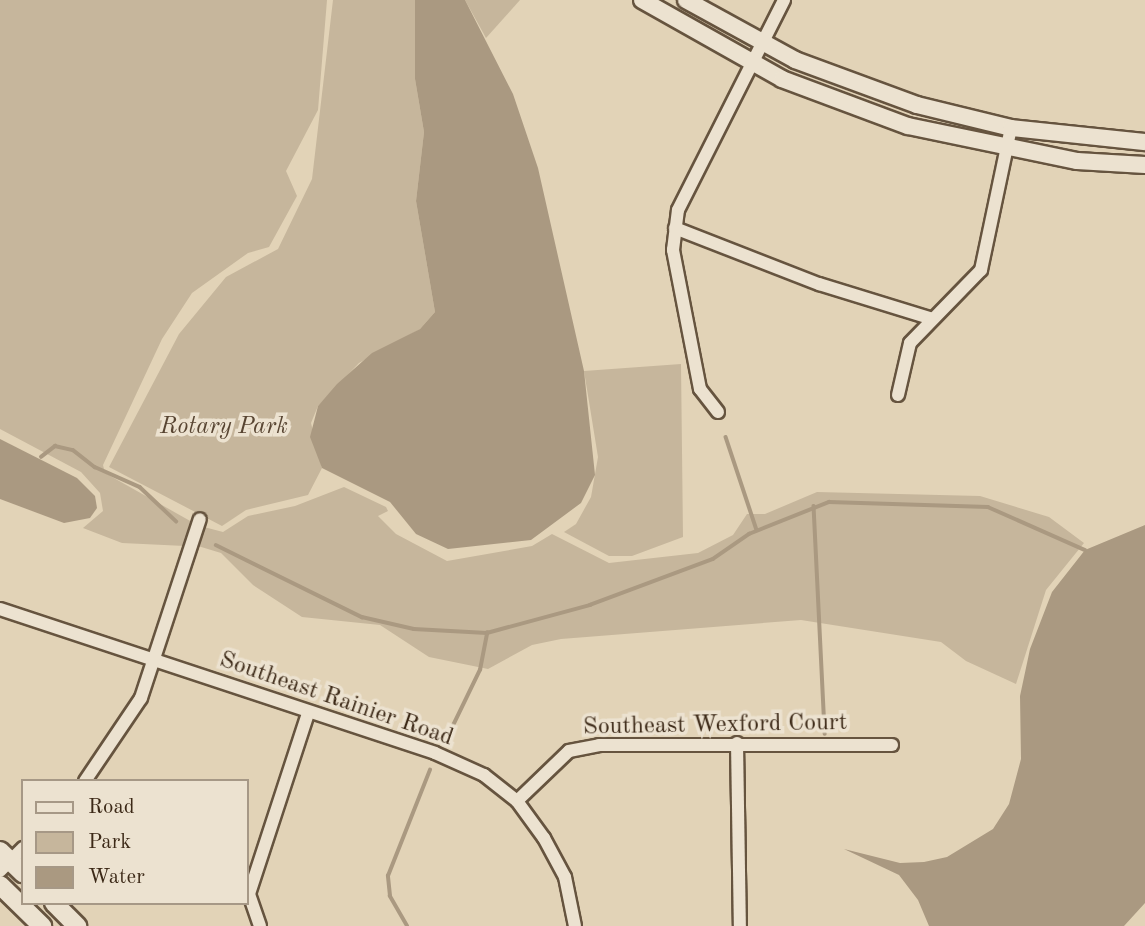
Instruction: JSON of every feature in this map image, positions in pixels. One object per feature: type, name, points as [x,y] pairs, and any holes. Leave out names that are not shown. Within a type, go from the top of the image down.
[{"type":"main road","points":[[0,885],[41,926]]},
{"type":"main road","points":[[56,905],[77,926]]},
{"type":"street","points":[[642,0],[753,65],[836,102],[1006,149],[1145,165]]},
{"type":"street","points":[[686,0],[762,44],[917,105],[1011,128],[1145,142]]},
{"type":"street","points":[[718,412],[700,389],[673,250],[678,209],[784,0]]},
{"type":"street","points":[[898,394],[910,343],[981,270],[1011,128]]},
{"type":"street","points":[[675,228],[820,284],[933,319]]},
{"type":"street","points":[[86,779],[128,723],[155,661],[200,519]]},
{"type":"street","name":"Southeast Rainier Road","points":[[0,609],[307,713],[435,753],[484,775],[517,801],[565,877],[576,926]]},
{"type":"street","points":[[260,926],[249,894],[307,713]]},
{"type":"street","points":[[737,743],[740,926]]},
{"type":"street","name":"Southeast Wexford Court","points":[[517,801],[569,751],[581,748],[737,743],[892,745]]},
{"type":"green space","points":[[0,0],[327,0],[318,110],[286,171],[297,196],[269,247],[248,253],[192,293],[162,339],[103,465],[105,473],[192,522],[185,546],[122,543],[83,528],[103,511],[100,493],[81,472],[0,429]]},
{"type":"green space","name":"Rotary Park","points":[[333,0],[415,0],[415,79],[424,132],[416,201],[435,312],[420,329],[359,363],[318,406],[311,423],[322,468],[308,495],[246,510],[222,526],[109,467],[179,334],[226,277],[278,249],[312,179]]},
{"type":"green space","points":[[465,0],[520,0],[486,38]]},
{"type":"green space","points":[[681,364],[683,537],[632,556],[609,556],[564,532],[576,524],[591,497],[598,457],[584,371]]},
{"type":"green space","points":[[344,487],[386,507],[388,511],[378,516],[396,534],[447,561],[532,546],[552,534],[609,563],[698,553],[733,535],[747,514],[765,514],[817,492],[980,496],[1049,517],[1084,543],[1046,590],[1016,684],[966,661],[941,642],[801,620],[561,639],[532,645],[488,669],[429,657],[380,625],[302,617],[253,585],[221,553],[198,546],[204,527],[223,532],[248,516],[295,506]]},
{"type":"water","points":[[415,0],[465,0],[513,94],[538,168],[584,371],[595,475],[581,503],[531,540],[448,549],[416,534],[390,502],[322,468],[310,437],[318,406],[337,384],[372,353],[420,329],[435,312],[416,201],[424,132],[415,79]]},
{"type":"water","points":[[0,439],[77,478],[95,496],[97,508],[90,518],[64,523],[0,499]]},
{"type":"water","points":[[1145,525],[1145,903],[1124,926],[929,926],[918,900],[899,875],[844,849],[900,863],[924,862],[947,857],[993,829],[1009,804],[1021,759],[1020,696],[1030,649],[1052,592],[1085,550]]},
{"type":"waterway","points":[[726,437],[757,530]]},
{"type":"waterway","points":[[41,457],[55,446],[73,450],[95,467],[140,487],[176,521]]},
{"type":"waterway","points":[[216,545],[362,617],[414,629],[487,633],[590,605],[713,559],[749,534],[829,502],[988,507],[1085,550]]},
{"type":"waterway","points":[[814,506],[825,734]]},
{"type":"waterway","points":[[446,740],[480,670],[487,633]]},
{"type":"waterway","points":[[407,926],[390,896],[388,876],[430,770]]}]
